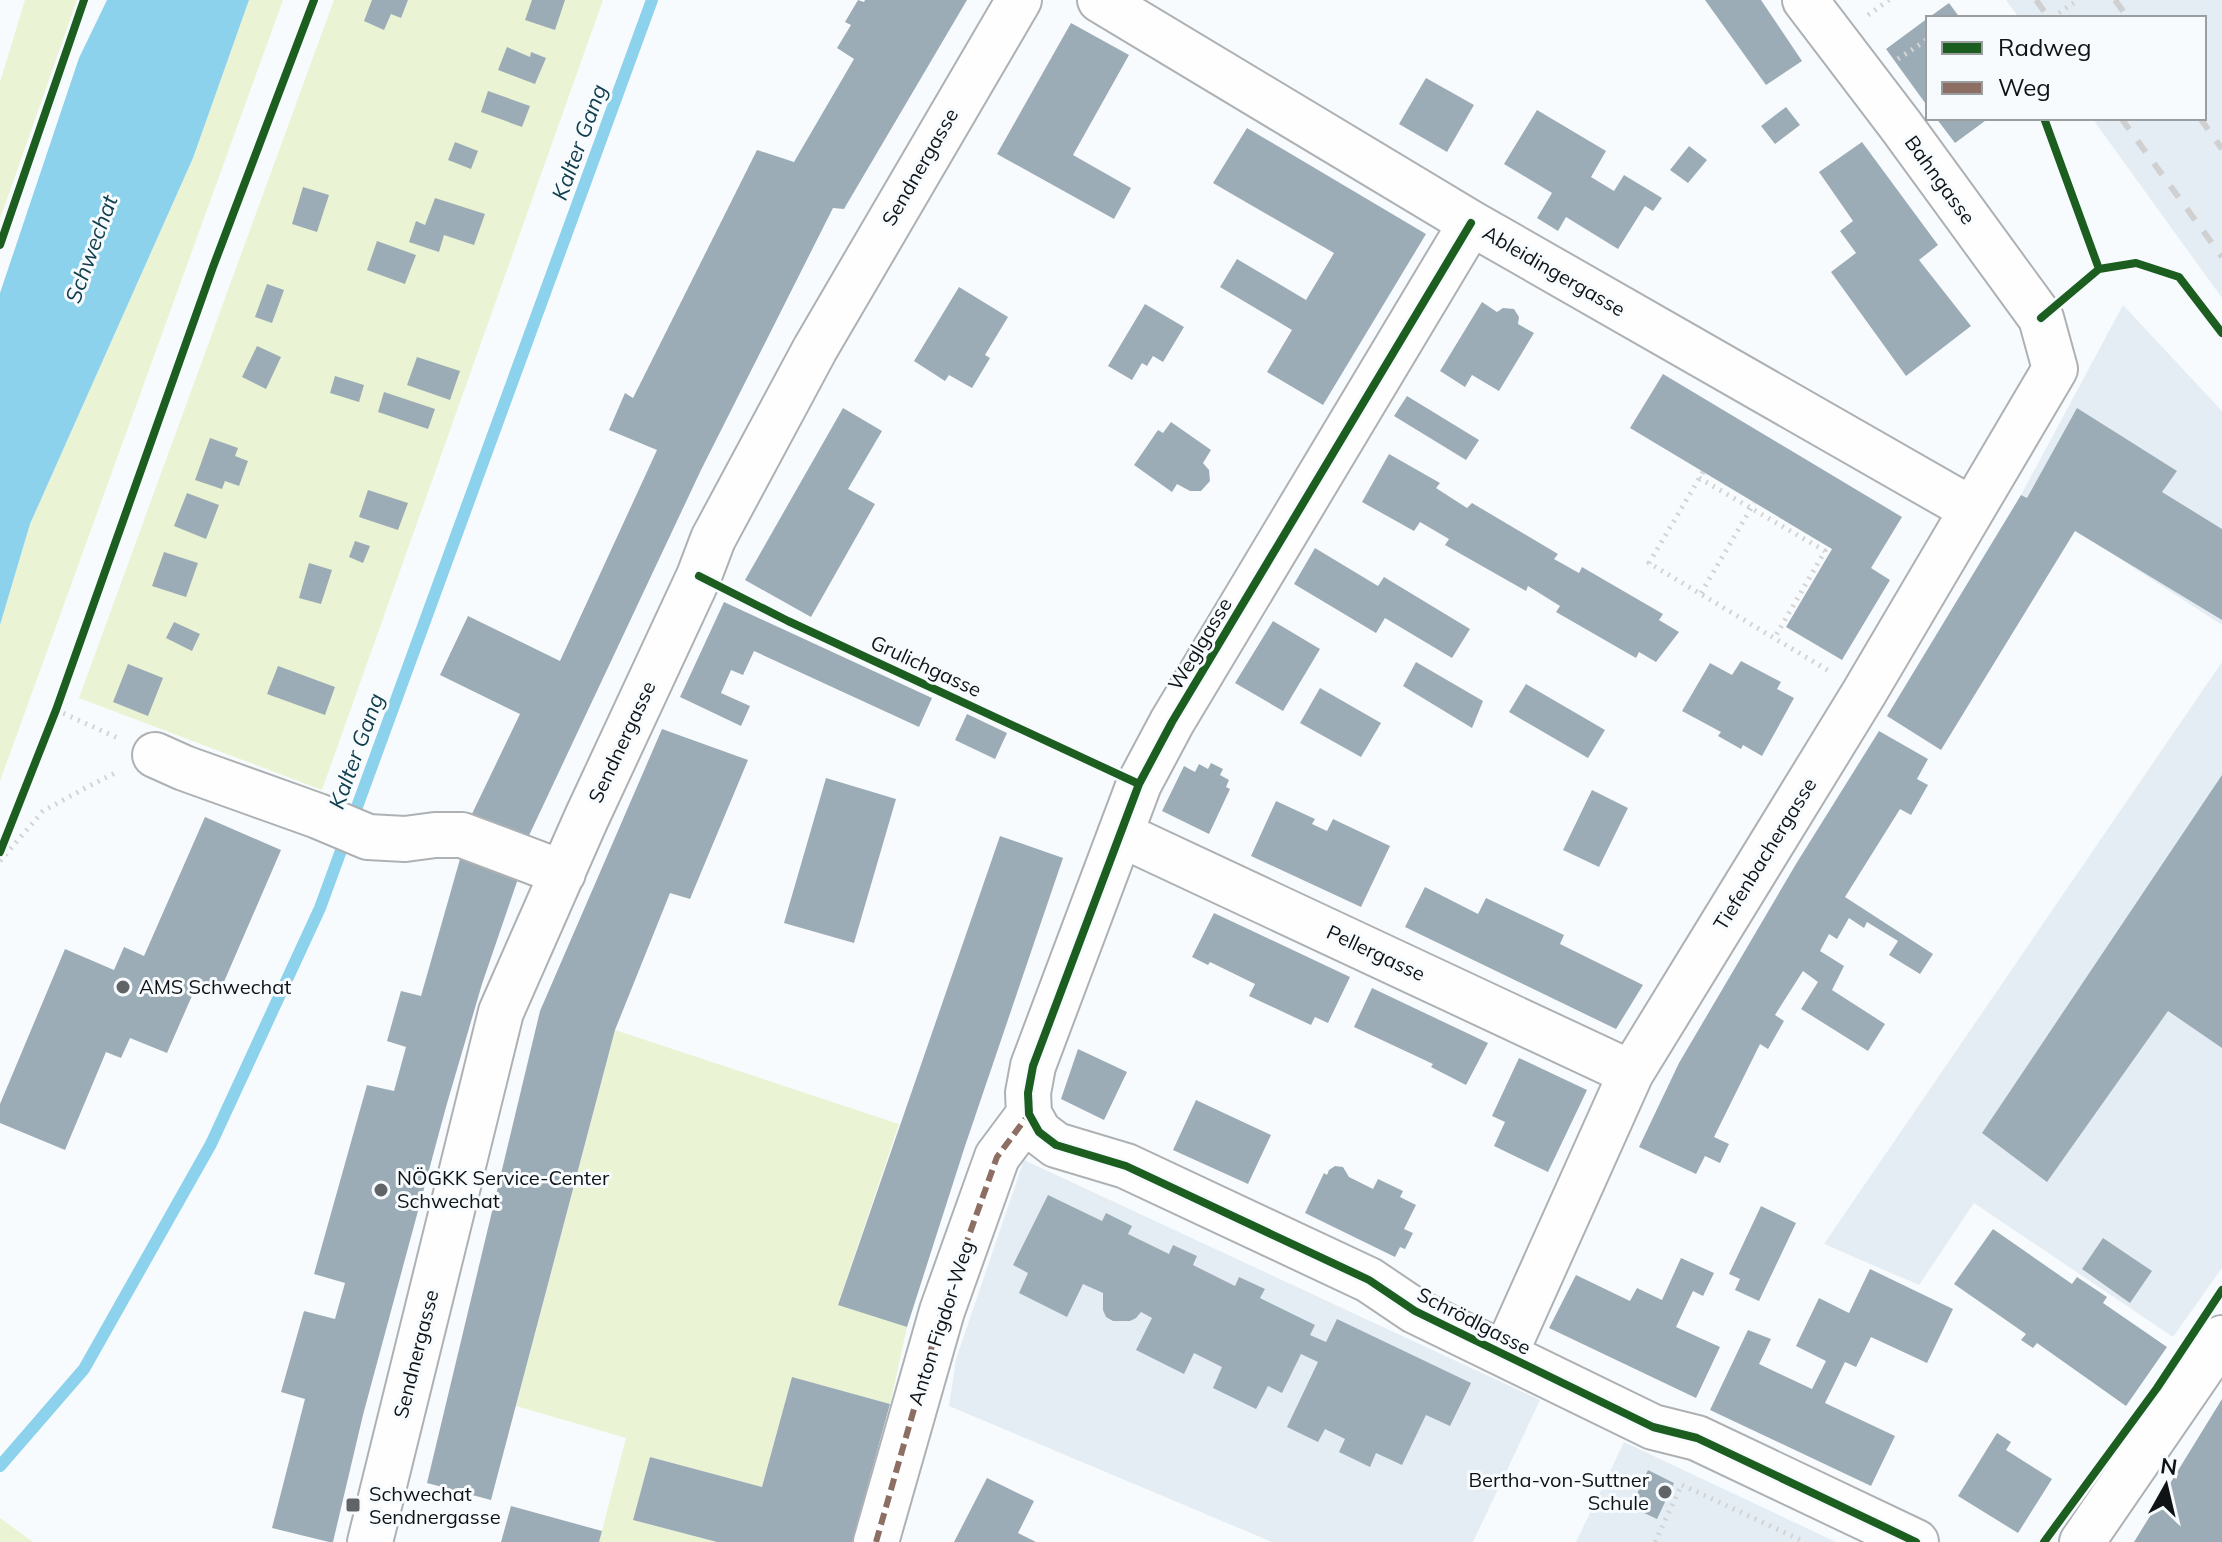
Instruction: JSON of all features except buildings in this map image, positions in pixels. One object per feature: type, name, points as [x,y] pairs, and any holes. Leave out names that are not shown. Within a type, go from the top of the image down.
[{"type":"street","name":"Sendnergasse","points":[[370,1542],[501,1012],[713,539],[815,349],[1019,0]]},
{"type":"street","name":"Ableidingergasse","points":[[1100,0],[1471,223],[1971,509]]},
{"type":"street","name":"Bahngasse","points":[[1805,0],[2041,318],[2055,369]]},
{"type":"street","name":"Weglgasse","points":[[1029,1114],[1028,1093],[1033,1066],[1139,784],[1172,722],[1471,223]]},
{"type":"street","name":"Tiefenbachergasse","points":[[1505,1354],[1631,1073],[1864,693],[2055,369]]},
{"type":"street","points":[[155,755],[368,837],[405,839],[462,835],[563,873]]},
{"type":"street","name":"Pellergasse","points":[[1120,834],[1631,1073]]},
{"type":"street","name":"Schrödlgasse","points":[[1029,1114],[1039,1132],[1056,1145],[1126,1166],[1369,1280],[1415,1311],[1653,1427],[1697,1438],[1916,1542]]},
{"type":"street","name":"Anton Figdor-Weg","points":[[876,1542],[942,1311],[997,1157],[1029,1114]]},
{"type":"street","points":[[2082,1542],[2222,1338]]},
{"type":"path","points":[[1858,23],[1889,0]]},
{"type":"path","points":[[2059,13],[2078,0]]},
{"type":"path","points":[[1895,61],[1926,40]]},
{"type":"path","points":[[1775,637],[1825,551],[1815,542],[1701,475],[1649,563],[1864,693]]},
{"type":"path","points":[[1701,593],[1753,505]]},
{"type":"path","points":[[56,710],[155,755]]},
{"type":"path","points":[[0,861],[43,811],[155,755]]},
{"type":"path","points":[[1655,1542],[1682,1485],[1805,1542]]},
{"type":"shaded area","points":[[2006,0],[2222,0],[2222,298],[2093,120],[2206,120],[2206,16],[2018,16]]},
{"type":"shaded area","points":[[2123,305],[2222,411],[2222,625],[2021,495]]},
{"type":"shaded area","points":[[2222,662],[2222,1268],[2173,1337],[1974,1203],[1919,1285],[1824,1244]]},
{"type":"shaded area","points":[[1024,1160],[1540,1400],[1473,1542],[1272,1542],[949,1406],[956,1359]]},
{"type":"shaded area","name":"Bertha-von-Suttner Schule","points":[[1624,1442],[1836,1542],[1576,1542]]},
{"type":"green space","points":[[25,0],[77,0],[0,219],[0,82]]},
{"type":"green space","points":[[249,0],[283,0],[0,781],[0,625],[30,524],[193,158]]},
{"type":"green space","points":[[334,0],[603,0],[322,790],[79,698]]},
{"type":"green space","points":[[615,1030],[899,1124],[838,1304],[907,1327],[890,1404],[792,1377],[762,1487],[650,1457],[633,1520],[717,1542],[599,1542],[626,1438],[516,1406]]},
{"type":"green space","points":[[0,1518],[33,1542],[0,1542]]},
{"type":"water","name":"Schwechat","points":[[107,0],[249,0],[193,158],[30,524],[0,625],[0,293],[79,58]]},
{"type":"waterway","name":"Kalter Gang","points":[[0,1466],[84,1369],[211,1144],[320,908],[652,0]]},
{"type":"railway","points":[[2036,0],[2048,16]]},
{"type":"railway","points":[[2115,0],[2127,16]]},
{"type":"railway","points":[[2122,120],[2222,257]]},
{"type":"railway","points":[[2201,120],[2222,149]]},
{"type":"marked path","points":[[876,1542],[942,1311],[997,1157],[1029,1114]]},
{"type":"cycle path","points":[[0,245],[84,0]]},
{"type":"cycle path","points":[[0,852],[56,710],[213,267],[314,0]]},
{"type":"cycle path","points":[[2045,120],[2099,269]]},
{"type":"cycle path","points":[[1471,223],[1172,722],[1139,784],[1033,1066],[1028,1093],[1029,1114],[1039,1132],[1056,1145],[1126,1166],[1369,1280],[1415,1311],[1653,1427],[1697,1438],[1916,1542]]},
{"type":"cycle path","points":[[2041,318],[2099,269],[2136,263],[2179,277],[2222,333]]},
{"type":"cycle path","name":"Grulichgasse","points":[[699,576],[788,621],[1139,784]]},
{"type":"cycle path","points":[[2044,1542],[2157,1388],[2222,1290]]},
{"type":"place","name":"AMS Schwechat","points":[[123,987]]},
{"type":"place","name":"NÖGKK Service-Center Schwechat","points":[[381,1190]]},
{"type":"place","name":"Bertha-von-Suttner Schule","points":[[1665,1492]]},
{"type":"place","name":"Schwechat Sendnergasse","points":[[353,1505]]}]
